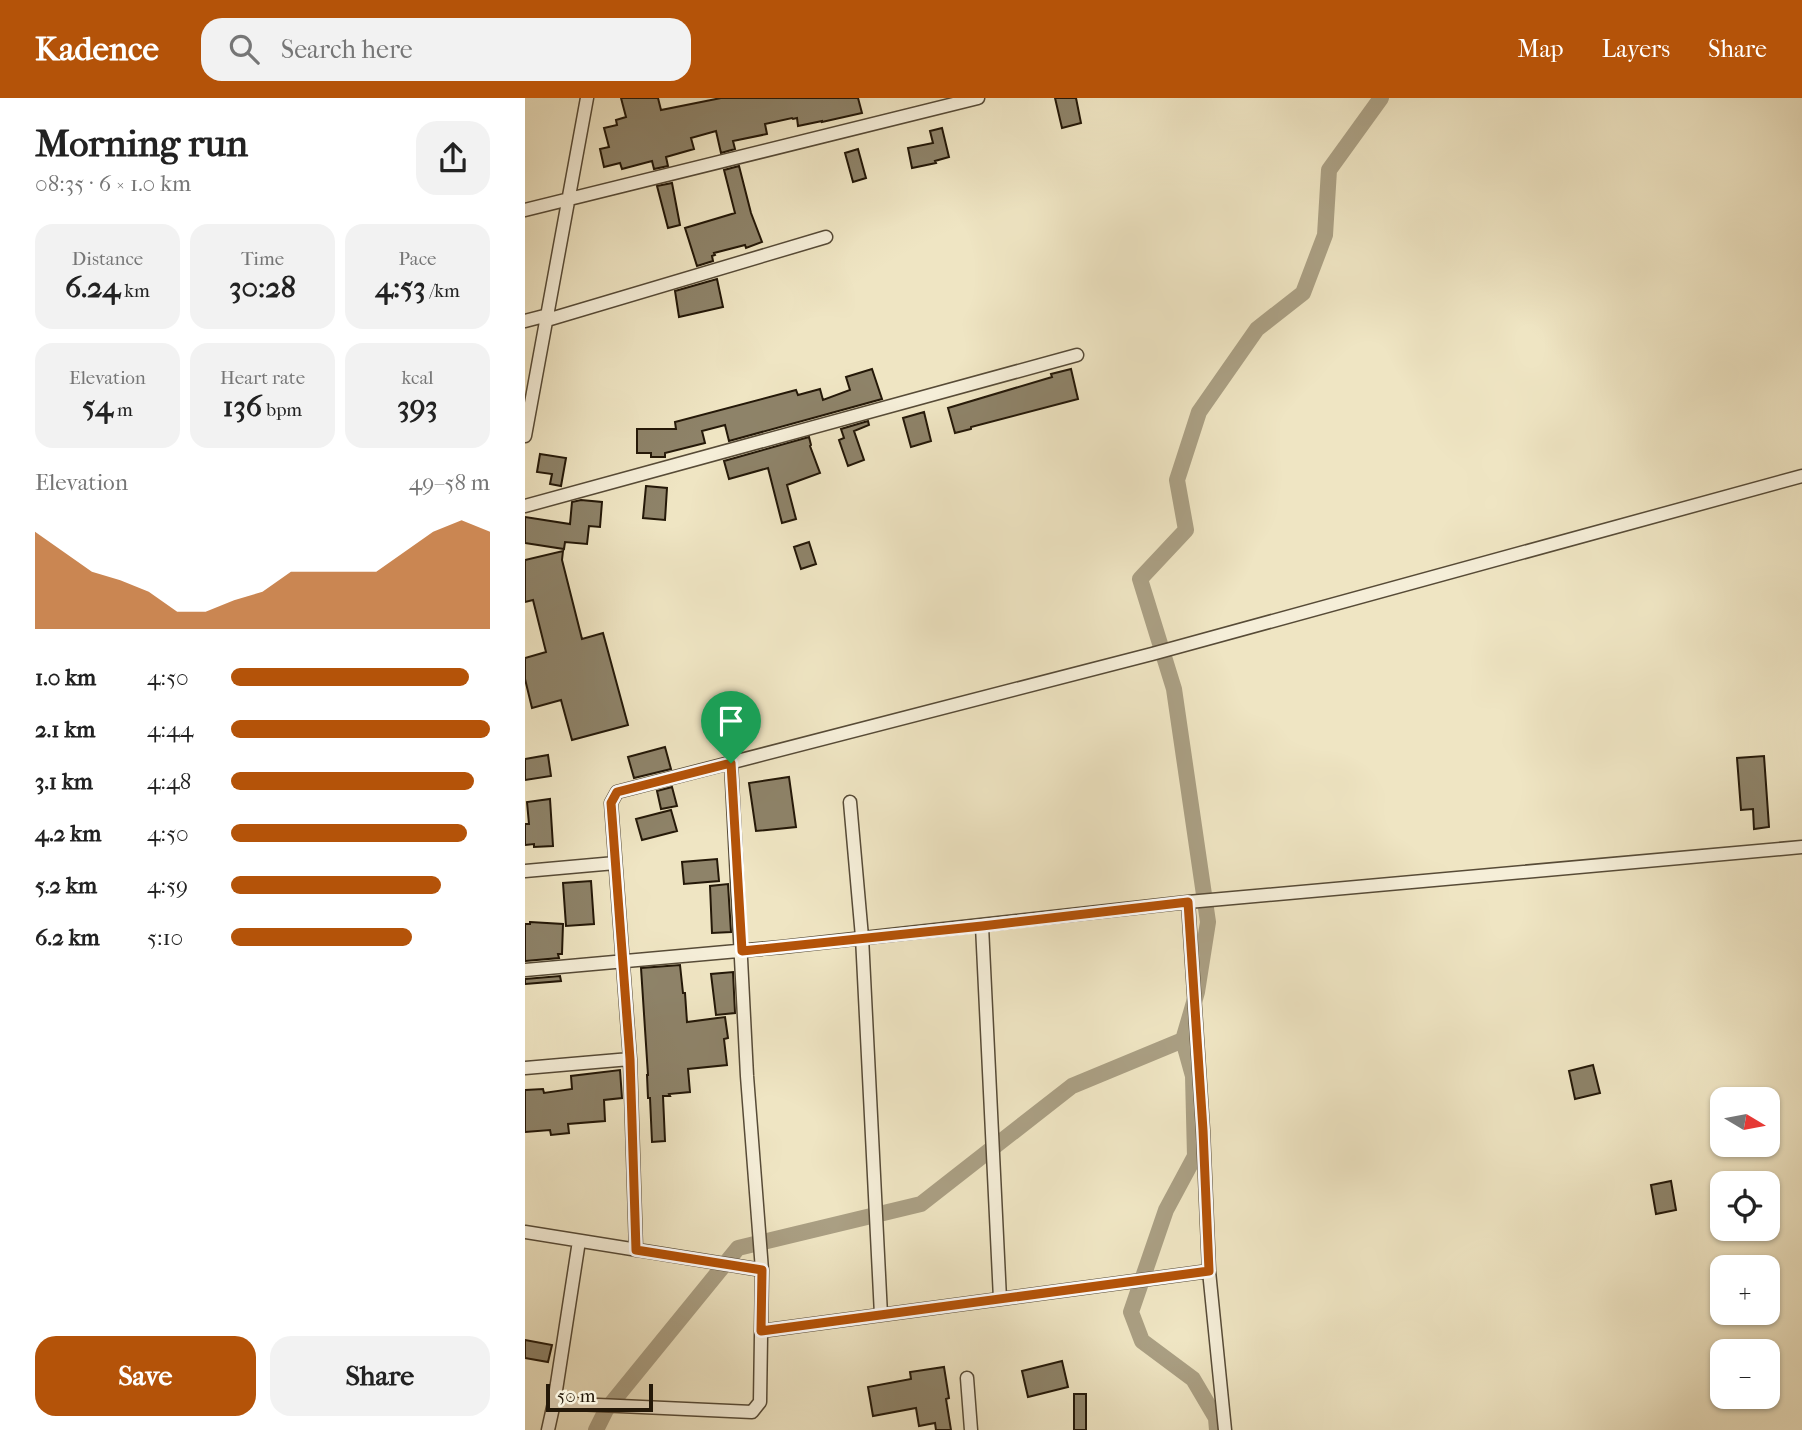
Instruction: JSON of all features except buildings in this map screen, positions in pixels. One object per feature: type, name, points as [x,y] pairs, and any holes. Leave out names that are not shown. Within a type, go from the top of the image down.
[{"type":"street","points":[[525,436],[587,98]]},
{"type":"street","points":[[525,210],[978,98]]},
{"type":"street","points":[[525,321],[547,318],[826,237]]},
{"type":"street","points":[[525,506],[1077,355]]},
{"type":"street","points":[[636,1250],[630,1059],[611,803],[617,792],[1201,641],[1802,476]]},
{"type":"street","points":[[554,1403],[752,1412],[760,1402],[762,1270],[747,1076],[731,763]]},
{"type":"street","points":[[850,802],[862,937],[881,1315]]},
{"type":"street","points":[[525,970],[742,951],[1188,902],[1802,847]]},
{"type":"street","points":[[525,871],[614,863]]},
{"type":"street","points":[[1188,902],[1209,1271],[1225,1430]]},
{"type":"street","points":[[982,926],[1000,1299]]},
{"type":"street","points":[[525,1068],[630,1059]]},
{"type":"street","points":[[525,1232],[762,1270]]},
{"type":"street","points":[[548,1430],[579,1241]]},
{"type":"street","points":[[761,1331],[1209,1271]]},
{"type":"street","points":[[967,1378],[971,1430]]},
{"type":"waterway","points":[[1217,1430],[1216,1418],[1193,1379],[1142,1341],[1131,1312],[1166,1210],[1195,1156],[1193,1076],[1183,1040],[1197,992],[1208,922],[1174,689],[1140,579],[1186,530],[1177,480],[1199,412],[1257,329],[1303,293],[1325,235],[1329,170],[1381,98]]},
{"type":"waterway","points":[[596,1430],[606,1410],[738,1248],[921,1204],[1072,1086],[1183,1040]]},
{"type":"route","points":[[731,763],[742,951],[1188,902],[1209,1271],[761,1331],[762,1270],[636,1250],[630,1059],[611,803],[617,792],[731,763]]}]
